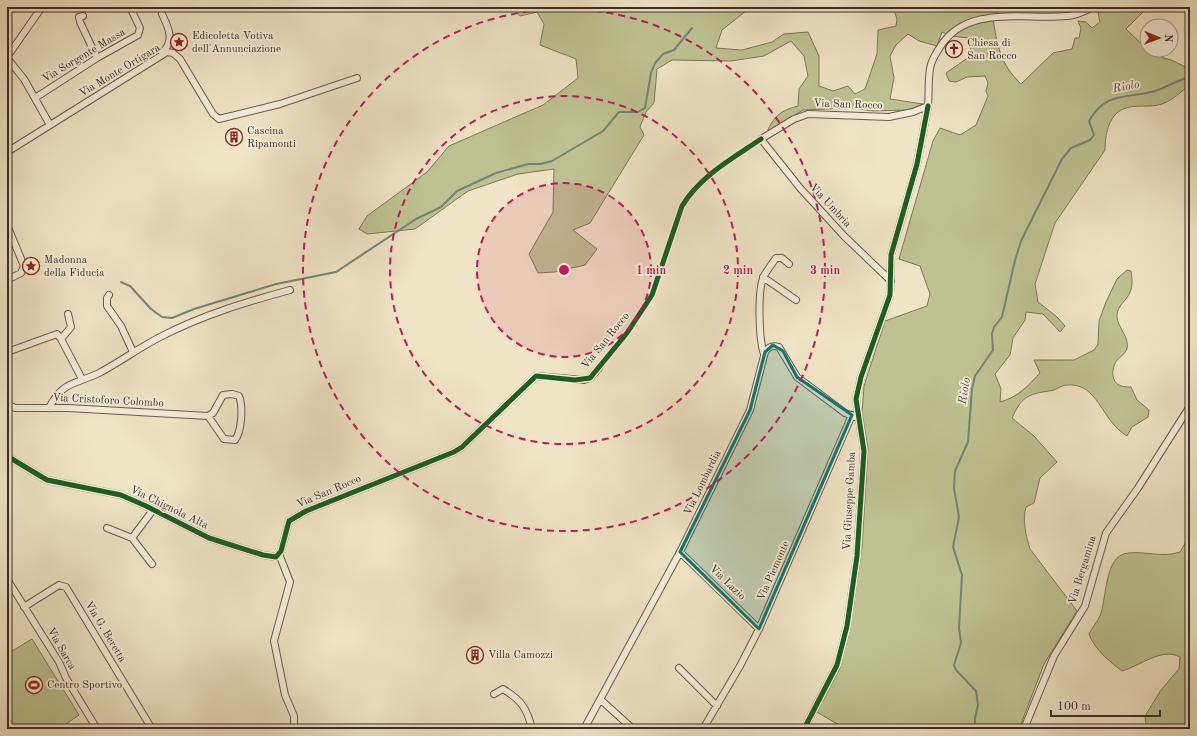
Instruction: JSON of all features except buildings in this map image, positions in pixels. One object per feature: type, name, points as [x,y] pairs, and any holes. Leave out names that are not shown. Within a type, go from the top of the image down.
[{"type":"street","points":[[7,57],[42,7]]},
{"type":"street","name":"Via Sorgente Massa","points":[[34,98],[139,33],[140,28],[130,7]]},
{"type":"street","points":[[928,106],[932,61],[943,42],[955,30],[973,21],[988,17],[1069,16],[1093,7]]},
{"type":"street","points":[[159,56],[166,49],[170,40],[170,33],[162,14]]},
{"type":"street","points":[[83,16],[79,19],[97,58]]},
{"type":"street","name":"Via Monte Ortigara","points":[[7,152],[167,52],[173,53],[180,59],[212,114],[219,119],[280,104],[357,78]]},
{"type":"street","name":"Via Sorgente Massa","points":[[7,57],[24,79],[50,125]]},
{"type":"street","name":"Via San Rocco","points":[[761,139],[794,119],[808,114],[890,117],[913,112],[928,106]]},
{"type":"street","name":"Via Giuseppe Gamba","points":[[804,729],[837,665],[847,626],[857,556],[864,451],[856,399],[861,377],[890,295],[891,255],[917,164],[928,106]]},
{"type":"street","name":"Via Umbria","points":[[761,139],[809,199],[844,236],[891,281]]},
{"type":"street","points":[[7,225],[24,266],[21,272],[7,280]]},
{"type":"street","points":[[764,354],[761,345],[760,310],[763,277],[776,258],[782,258],[789,264]]},
{"type":"street","points":[[763,277],[796,300]]},
{"type":"street","points":[[49,408],[56,395],[66,386],[99,373],[161,336],[211,313],[290,290]]},
{"type":"street","points":[[109,295],[107,298],[107,306],[121,326],[133,352]]},
{"type":"street","points":[[61,339],[71,327],[68,314]]},
{"type":"street","points":[[10,351],[57,334],[82,379]]},
{"type":"street","points":[[764,354],[768,348],[773,346],[780,347],[797,377],[852,416],[858,418]]},
{"type":"street","name":"Via Lombardia","points":[[584,729],[680,552],[750,410],[764,354]]},
{"type":"street","name":"Via San Rocco","points":[[279,554],[282,551],[289,521],[306,511],[454,452],[462,447],[536,376],[584,380],[590,378],[600,368]]},
{"type":"street","points":[[232,394],[239,396],[240,421],[235,440],[224,439],[208,416],[213,413],[223,395],[232,394]]},
{"type":"street","name":"Via Cristoforo Colombo","points":[[7,404],[15,408],[49,408],[208,416]]},
{"type":"street","name":"Via Bergamina","points":[[1024,729],[1054,656],[1085,606],[1106,533],[1138,488],[1190,406]]},
{"type":"street","name":"Via Piemonte","points":[[703,729],[759,629],[852,416]]},
{"type":"street","name":"Via Chignola Alta","points":[[7,456],[17,464],[47,480],[121,495],[209,538],[263,556],[276,557],[279,554]]},
{"type":"street","points":[[132,538],[153,510]]},
{"type":"street","points":[[107,528],[132,538],[152,564]]},
{"type":"street","name":"Via Lazio","points":[[680,552],[759,629]]},
{"type":"street","points":[[279,554],[290,582],[274,641],[285,695],[294,716],[294,729]]},
{"type":"street","name":"Via Sarca","points":[[7,580],[59,662],[66,678],[97,729]]},
{"type":"street","name":"Via G. Beretta","points":[[24,607],[59,585],[66,587],[152,729]]},
{"type":"street","points":[[679,668],[717,706]]},
{"type":"street","points":[[494,694],[503,689],[518,698],[529,716],[532,729]]},
{"type":"street","points":[[601,700],[633,729]]},
{"type":"highlighted area","points":[[773,345],[783,351],[797,377],[852,415],[759,629],[680,552],[750,410],[765,352]]},
{"type":"green space","points":[[512,7],[751,7],[722,30],[716,48],[742,50],[772,42],[784,34],[808,32],[819,56],[819,86],[833,91],[848,86],[855,94],[865,89],[877,54],[878,30],[896,26],[897,19],[893,7],[1001,7],[993,18],[998,45],[1008,69],[1021,84],[1053,53],[1072,49],[1075,38],[1079,38],[1081,28],[1078,21],[1086,22],[1092,28],[1100,22],[1098,13],[1107,7],[1141,7],[1143,12],[1126,29],[1139,42],[1139,58],[1164,58],[1190,69],[1190,84],[1177,96],[1162,104],[1123,109],[1114,116],[1108,127],[1105,150],[1055,223],[1035,284],[1038,302],[1057,317],[1065,326],[1060,332],[1043,314],[1026,312],[1025,320],[1013,338],[1010,355],[995,374],[1001,389],[1000,402],[1017,394],[1040,373],[1034,360],[1074,360],[1094,350],[1098,344],[1099,321],[1106,302],[1117,279],[1127,270],[1131,271],[1131,290],[1117,312],[1119,324],[1127,340],[1127,349],[1115,363],[1113,377],[1119,385],[1123,387],[1131,387],[1137,400],[1149,410],[1148,417],[1132,427],[1127,436],[1111,421],[1099,403],[1086,389],[1066,385],[1026,398],[1018,406],[1012,418],[1034,436],[1057,462],[1040,478],[1034,503],[1026,507],[1024,517],[1025,528],[1030,549],[1077,611],[1044,664],[1019,729],[846,729],[815,711],[823,701],[840,668],[853,607],[862,547],[868,449],[862,413],[864,386],[885,321],[927,306],[930,294],[920,266],[899,259],[933,141],[940,128],[960,135],[976,125],[988,96],[986,91],[988,83],[985,76],[967,77],[956,82],[949,81],[946,73],[972,55],[968,38],[952,36],[942,32],[937,46],[919,41],[908,34],[896,45],[890,56],[894,78],[890,99],[923,104],[908,110],[873,111],[851,108],[803,110],[767,132],[772,122],[778,115],[798,106],[799,89],[808,76],[804,56],[791,41],[764,56],[731,61],[672,60],[657,69],[654,103],[646,112],[640,127],[644,135],[590,223],[573,230],[597,249],[585,265],[554,272],[538,273],[529,254],[553,212],[554,169],[518,174],[468,191],[415,229],[367,234],[359,229],[367,216],[427,172],[449,146],[543,105],[578,78],[576,59],[540,45],[544,24],[537,12],[520,16]]},
{"type":"green space","points":[[1190,535],[1190,729],[1153,729],[1146,724],[1145,716],[1161,690],[1179,669],[1180,657],[1166,654],[1151,658],[1122,671],[1107,659],[1095,645],[1089,634],[1100,616],[1110,569],[1114,561],[1120,556],[1128,553],[1173,554],[1180,552]]},
{"type":"green space","name":"Centro Sportivo","points":[[32,639],[79,715],[59,729],[7,729],[7,654]]},
{"type":"waterway","points":[[121,282],[130,286],[151,309],[162,317],[172,318],[194,309],[276,284],[336,272],[416,219],[441,207],[457,191],[496,173],[528,164],[541,164],[552,161],[603,131],[619,112],[638,112],[645,108],[651,73],[655,63],[663,54],[674,50],[692,28]]},
{"type":"waterway","name":"Riolo","points":[[975,729],[975,718],[978,705],[976,691],[956,670],[954,665],[961,643],[959,628],[962,575],[953,547],[959,517],[954,488],[955,471],[968,442],[972,389],[975,376],[993,350],[992,334],[994,327],[1002,317],[1015,260],[1021,241],[1062,159],[1071,148],[1090,140],[1094,135],[1089,121],[1096,111],[1110,100],[1155,91],[1190,77]]},
{"type":"cycle path","points":[[804,729],[837,665],[847,626],[857,556],[864,451],[856,399],[861,377],[890,295],[891,255],[917,164],[928,106]]},
{"type":"cycle path","points":[[7,456],[47,480],[121,495],[209,538],[263,555],[276,557],[281,551],[289,521],[306,511],[454,452],[462,447],[536,376],[575,380],[590,378],[627,333],[652,295],[682,206],[689,195],[718,168],[761,139]]},
{"type":"place","name":"Edicoletta Votiva dell'Annunciazione","points":[[179,42]]},
{"type":"place","name":"Chiesa di San Rocco","points":[[954,49]]},
{"type":"place","name":"Cascina Ripamonti","points":[[234,137]]},
{"type":"place","name":"Madonna della Fiducia","points":[[31,266]]},
{"type":"place","name":"Villa Camozzi","points":[[475,655]]},
{"type":"place","name":"Centro Sportivo","points":[[34,685]]}]
